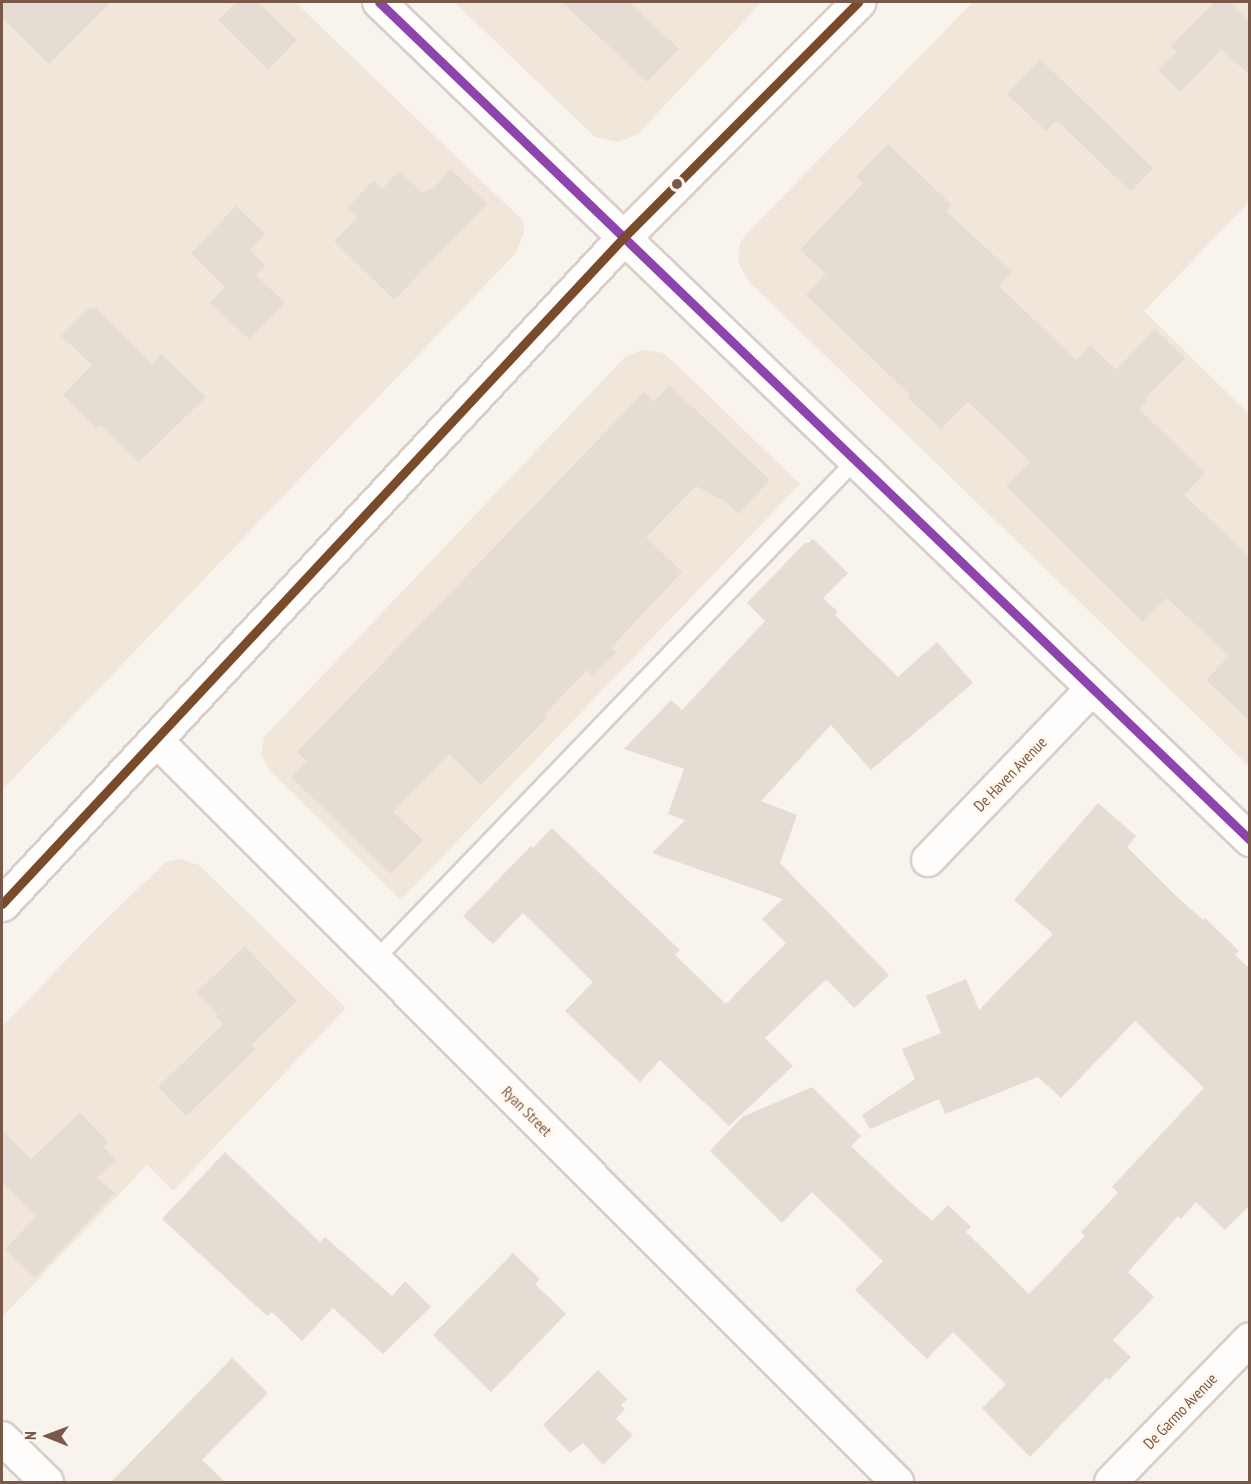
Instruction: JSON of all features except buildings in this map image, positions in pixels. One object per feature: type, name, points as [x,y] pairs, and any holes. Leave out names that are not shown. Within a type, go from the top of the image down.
[{"type":"main road","points":[[2,904],[624,237],[858,2]]},
{"type":"street","points":[[379,2],[1250,840]]},
{"type":"street","name":"De Haven Avenue","points":[[928,860],[1092,689]]},
{"type":"street","name":"Ryan Street","points":[[156,740],[897,1482]]},
{"type":"street","name":"De Garmo Avenue","points":[[1111,1482],[1250,1340]]},
{"type":"street","points":[[2,1438],[45,1482]]},
{"type":"lane","points":[[375,959],[855,460]]},
{"type":"shaded area","points":[[2,2],[295,2],[514,212],[522,220],[525,230],[516,253],[2,790]]},
{"type":"shaded area","points":[[454,2],[762,2],[637,135],[618,142],[595,137]]},
{"type":"shaded area","points":[[973,2],[1249,2],[1249,202],[1144,311],[1249,414],[1249,766],[749,282],[738,262],[740,243],[747,233]]},
{"type":"shaded area","points":[[643,350],[663,353],[674,362],[800,484],[401,900],[270,771],[261,754],[264,737],[626,356]]},
{"type":"shaded area","points":[[180,859],[199,865],[346,1008],[173,1191],[147,1165],[2,1317],[2,1027],[97,928],[166,862]]},
{"type":"transit line","points":[[379,2],[1250,840]]},
{"type":"transit line","points":[[2,904],[624,237],[858,2]]}]
